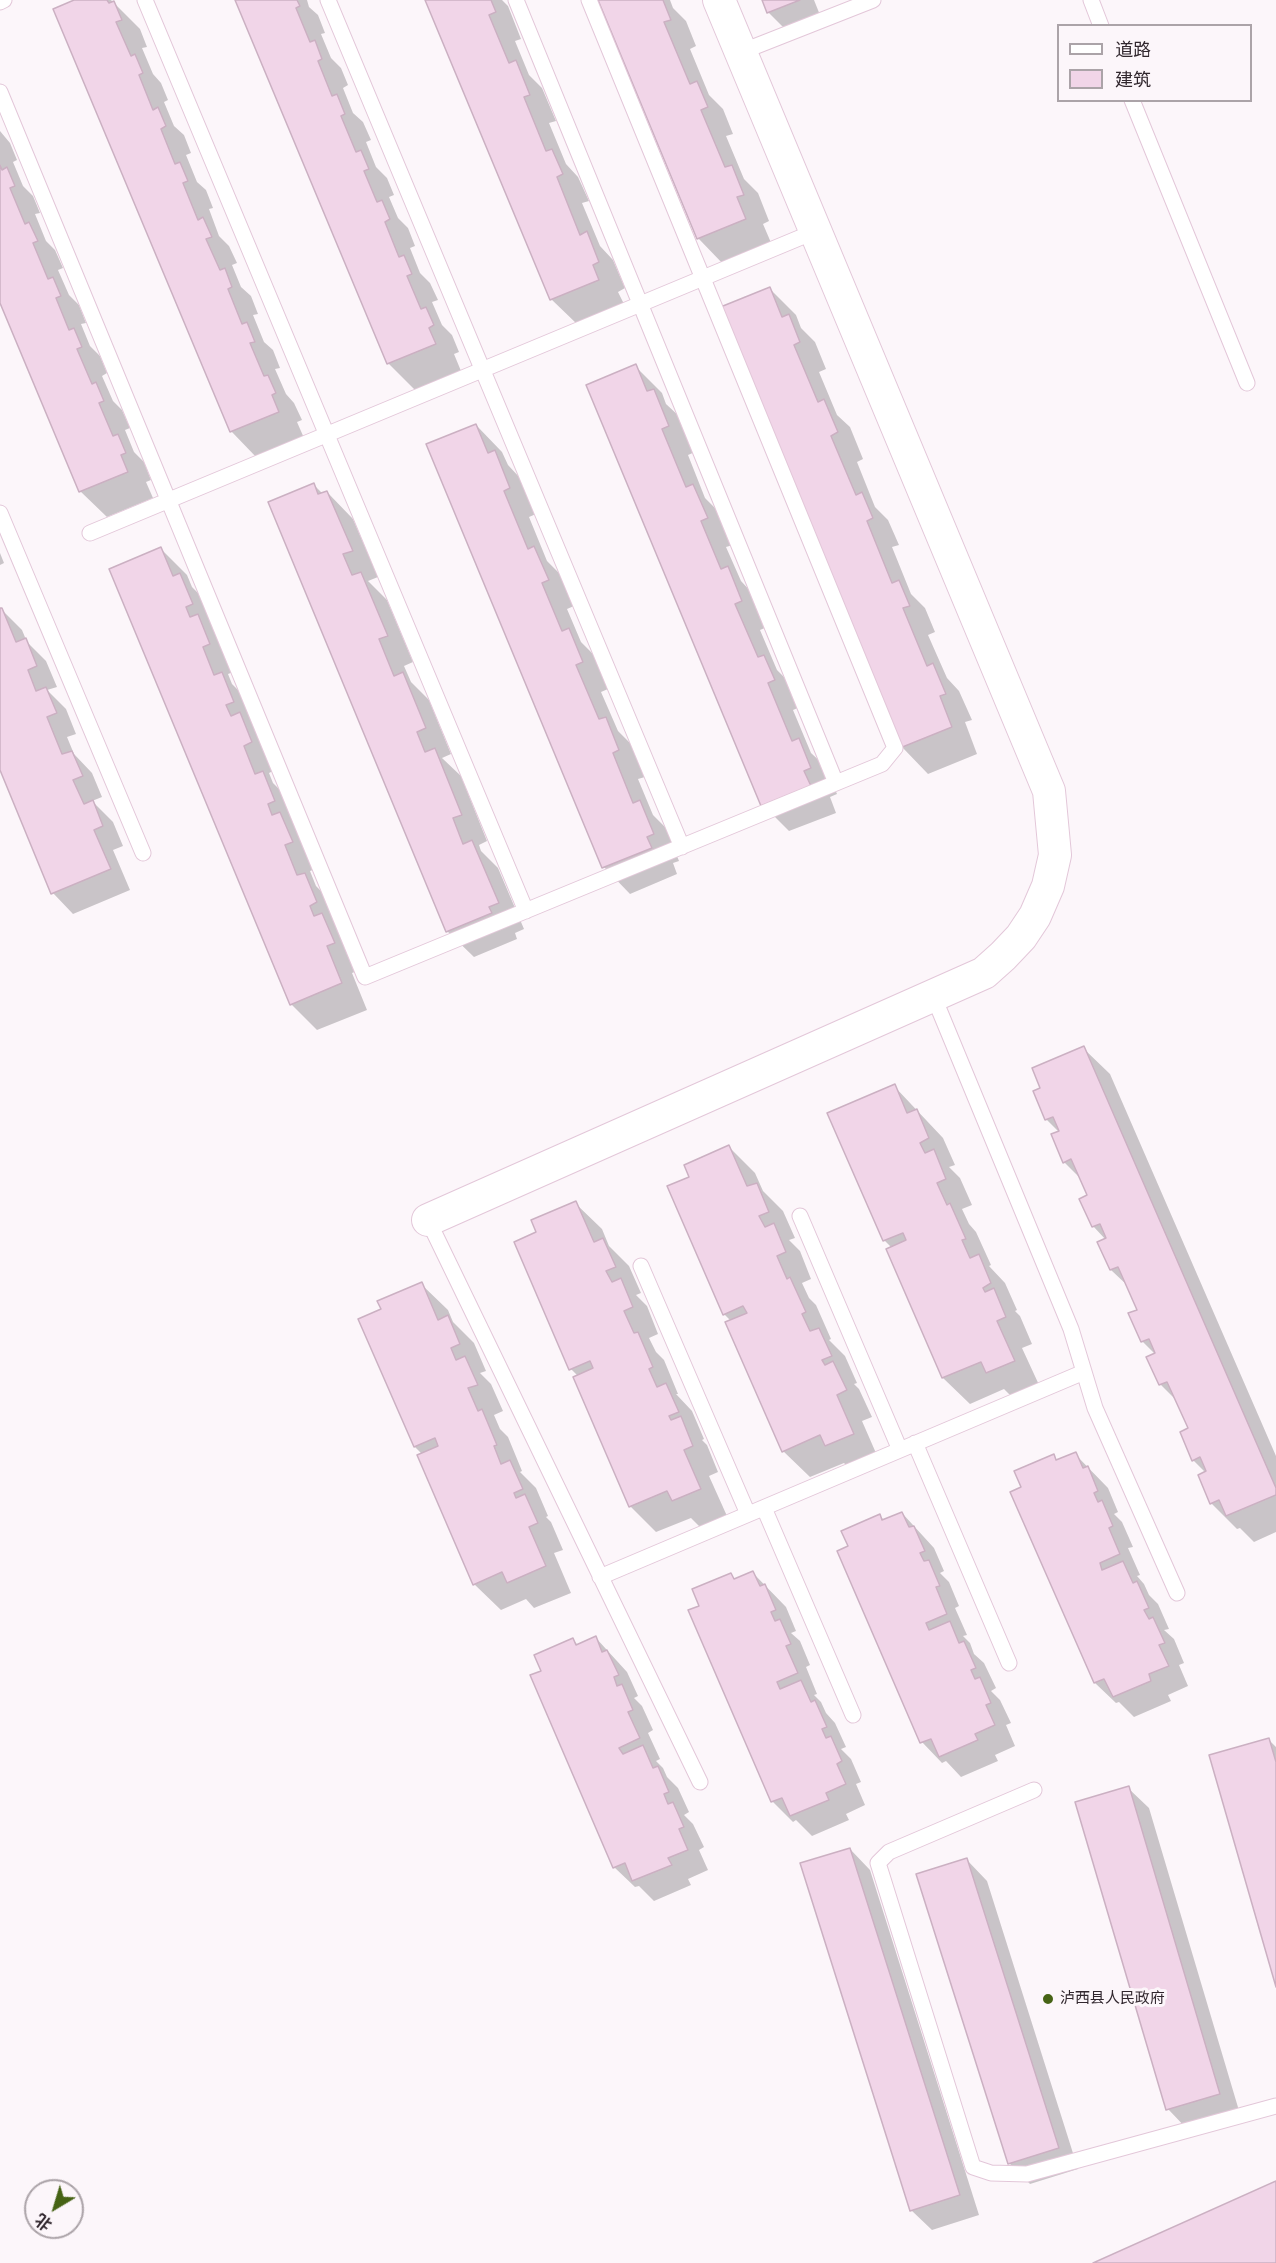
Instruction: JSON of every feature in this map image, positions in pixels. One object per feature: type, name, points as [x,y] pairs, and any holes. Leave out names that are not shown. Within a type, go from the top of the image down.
[{"type":"street","points":[[428,1220],[984,973],[1021,937],[1035,916],[1048,886],[1055,855],[1049,791],[719,0]]},
{"type":"lane","points":[[145,0],[526,911]]},
{"type":"lane","points":[[328,0],[682,847]]},
{"type":"lane","points":[[516,0],[836,783]]},
{"type":"lane","points":[[0,92],[365,977],[882,764],[895,748],[589,0]]},
{"type":"lane","points":[[741,52],[873,0]]},
{"type":"lane","points":[[1091,0],[1100,24]]},
{"type":"lane","points":[[1133,102],[1247,382]]},
{"type":"lane","points":[[90,533],[816,231]]},
{"type":"lane","points":[[0,513],[143,853]]},
{"type":"lane","points":[[933,995],[1071,1329],[1095,1408],[1177,1593]]},
{"type":"lane","points":[[800,1216],[900,1450]]},
{"type":"lane","points":[[428,1220],[700,1782]]},
{"type":"lane","points":[[641,1266],[748,1514]]},
{"type":"lane","points":[[600,1577],[1084,1372]]},
{"type":"lane","points":[[915,1443],[1010,1663]]},
{"type":"lane","points":[[765,1508],[853,1715]]},
{"type":"lane","points":[[1034,1790],[889,1852],[878,1863],[973,2167],[991,2173],[1027,2174],[1276,2106]]},
{"type":"building","points":[[74,0],[107,0],[109,3],[114,1],[122,20],[116,22],[131,56],[135,54],[143,73],[139,75],[153,110],[158,107],[166,126],[161,129],[175,164],[180,162],[188,181],[183,183],[198,220],[203,217],[212,237],[206,239],[220,270],[225,268],[232,287],[228,289],[242,324],[247,322],[255,342],[250,343],[264,376],[268,375],[276,393],[272,395],[279,412],[230,432],[53,9]]},
{"type":"building","points":[[235,0],[297,0],[300,6],[296,8],[310,42],[315,40],[322,59],[318,61],[332,96],[337,94],[345,114],[341,116],[356,152],[361,150],[369,169],[364,171],[377,202],[382,200],[390,219],[385,222],[399,257],[404,255],[412,274],[407,276],[421,309],[426,307],[434,325],[429,328],[436,344],[387,364]]},
{"type":"building","points":[[425,0],[491,0],[496,12],[489,15],[509,63],[516,60],[530,95],[524,97],[546,151],[552,149],[563,174],[557,177],[580,235],[587,231],[599,262],[593,265],[599,280],[550,300]]},
{"type":"building","points":[[598,0],[663,0],[671,20],[664,22],[690,84],[697,81],[708,107],[701,110],[725,167],[732,165],[744,195],[737,197],[746,219],[697,239]]},
{"type":"building","points":[[762,0],[800,0],[767,13]]},
{"type":"building","points":[[0,165],[2,170],[7,167],[15,186],[10,188],[25,224],[29,222],[38,241],[33,243],[48,279],[53,277],[61,296],[56,298],[69,330],[74,328],[82,347],[77,349],[92,384],[96,382],[104,401],[99,403],[113,436],[118,434],[126,453],[121,455],[128,472],[79,492],[0,303]]},
{"type":"building","points":[[770,287],[782,317],[789,314],[800,342],[794,345],[818,402],[824,399],[838,432],[831,436],[856,495],[862,492],[873,518],[867,521],[892,583],[899,580],[910,606],[903,608],[927,666],[933,663],[946,694],[940,696],[952,727],[900,748],[718,308]]},
{"type":"building","points":[[636,364],[647,391],[654,389],[669,426],[662,429],[686,487],[693,484],[708,518],[701,521],[721,569],[728,566],[742,601],[735,604],[758,657],[764,655],[775,680],[768,683],[792,741],[799,738],[811,768],[804,771],[811,786],[761,806],[586,385]]},
{"type":"building","points":[[476,424],[488,453],[495,450],[510,488],[504,491],[528,549],[534,546],[549,580],[542,583],[562,631],[569,628],[583,662],[576,665],[599,719],[606,717],[619,750],[613,753],[633,803],[640,800],[654,834],[647,837],[652,848],[602,868],[426,444]]},
{"type":"building","points":[[314,483],[318,494],[327,491],[353,551],[343,554],[352,575],[361,572],[388,636],[379,639],[394,676],[403,672],[426,728],[417,732],[425,752],[435,748],[462,815],[453,818],[463,844],[472,840],[499,903],[489,907],[492,913],[446,932],[268,502]]},
{"type":"building","points":[[161,547],[173,576],[180,573],[193,604],[186,607],[190,617],[198,614],[210,644],[203,647],[214,675],[222,672],[234,702],[226,705],[231,716],[240,712],[252,742],[244,746],[255,774],[263,771],[275,801],[268,804],[272,815],[280,812],[293,842],[285,845],[297,875],[305,873],[317,902],[310,906],[314,916],[322,913],[335,943],[327,946],[342,983],[290,1005],[109,569]]},
{"type":"building","points":[[0,608],[2,608],[16,642],[26,638],[37,666],[28,670],[36,691],[46,687],[57,713],[47,717],[62,754],[72,751],[83,776],[73,780],[84,804],[93,800],[103,826],[94,830],[111,869],[51,894],[0,770]]},
{"type":"building","points":[[1084,1046],[1276,1488],[1276,1495],[1226,1516],[1219,1500],[1210,1504],[1198,1475],[1206,1471],[1200,1457],[1192,1461],[1180,1432],[1188,1428],[1167,1382],[1159,1385],[1146,1357],[1155,1353],[1149,1339],[1141,1342],[1128,1313],[1137,1310],[1118,1267],[1110,1270],[1097,1242],[1106,1238],[1100,1224],[1092,1227],[1079,1199],[1087,1195],[1071,1159],[1063,1163],[1051,1134],[1059,1131],[1053,1117],[1045,1120],[1033,1091],[1040,1088],[1032,1068]]},
{"type":"building","points":[[895,1084],[907,1113],[917,1109],[929,1138],[920,1143],[925,1153],[934,1149],[946,1179],[937,1183],[947,1205],[950,1203],[966,1239],[962,1240],[970,1258],[979,1254],[991,1283],[983,1288],[985,1292],[994,1288],[1006,1317],[997,1321],[1015,1361],[986,1373],[981,1362],[942,1378],[886,1249],[906,1240],[903,1233],[883,1241],[827,1113]]},
{"type":"building","points":[[729,1145],[747,1186],[757,1183],[769,1212],[759,1216],[765,1227],[774,1223],[786,1252],[777,1256],[787,1279],[790,1277],[806,1312],[802,1314],[810,1331],[819,1328],[832,1356],[822,1360],[825,1365],[833,1361],[847,1390],[837,1395],[854,1434],[825,1446],[820,1435],[782,1452],[725,1322],[747,1313],[743,1306],[723,1315],[667,1186],[689,1177],[684,1165]]},
{"type":"building","points":[[576,1201],[594,1242],[603,1238],[616,1267],[606,1271],[612,1282],[621,1278],[633,1307],[624,1311],[634,1333],[638,1332],[653,1367],[649,1369],[657,1387],[666,1383],[679,1412],[669,1416],[671,1420],[681,1416],[693,1446],[684,1450],[701,1489],[672,1501],[667,1491],[629,1507],[573,1377],[593,1368],[590,1361],[569,1370],[514,1242],[536,1232],[531,1220]]},
{"type":"building","points":[[422,1282],[438,1320],[448,1315],[460,1344],[451,1348],[456,1360],[465,1356],[478,1385],[468,1388],[478,1411],[482,1409],[497,1445],[494,1446],[501,1464],[510,1460],[523,1489],[514,1493],[516,1498],[525,1494],[538,1523],[529,1527],[546,1566],[507,1583],[502,1572],[473,1585],[417,1455],[438,1446],[435,1438],[414,1447],[358,1319],[381,1309],[377,1301]]},
{"type":"building","points":[[1076,1452],[1083,1468],[1088,1466],[1098,1491],[1094,1493],[1098,1502],[1102,1500],[1113,1526],[1109,1528],[1120,1554],[1100,1563],[1102,1570],[1123,1561],[1133,1583],[1137,1581],[1149,1608],[1144,1610],[1149,1619],[1153,1617],[1165,1643],[1159,1645],[1169,1666],[1149,1674],[1151,1681],[1113,1697],[1104,1679],[1094,1683],[1010,1492],[1021,1487],[1014,1471],[1054,1454],[1056,1460]]},
{"type":"building","points":[[902,1512],[909,1527],[914,1526],[925,1551],[920,1553],[924,1561],[929,1560],[940,1586],[936,1587],[947,1614],[926,1623],[929,1630],[950,1621],[959,1643],[964,1641],[976,1668],[971,1670],[975,1679],[980,1677],[991,1703],[986,1705],[995,1725],[975,1734],[978,1740],[939,1757],[931,1739],[920,1743],[837,1551],[848,1546],[841,1531],[880,1514],[882,1520]]},
{"type":"building","points":[[753,1571],[760,1586],[765,1584],[776,1610],[771,1612],[775,1621],[780,1619],[791,1644],[786,1646],[798,1673],[777,1682],[780,1689],[801,1680],[811,1702],[815,1700],[827,1727],[822,1729],[826,1738],[831,1736],[842,1761],[837,1764],[846,1784],[826,1793],[829,1800],[790,1816],[782,1798],[771,1802],[688,1610],[699,1606],[692,1589],[731,1573],[734,1579]]},
{"type":"building","points":[[596,1636],[602,1652],[607,1650],[619,1675],[614,1677],[617,1686],[622,1684],[633,1710],[628,1712],[640,1738],[619,1748],[623,1754],[643,1745],[653,1768],[658,1766],[669,1792],[664,1794],[668,1804],[673,1802],[684,1827],[679,1829],[688,1850],[668,1858],[672,1865],[632,1881],[625,1863],[613,1868],[530,1675],[541,1671],[534,1655],[573,1638],[576,1645]]},
{"type":"building","points":[[1269,1738],[1276,1762],[1276,1987],[1209,1755]]},
{"type":"building","points":[[1129,1786],[1220,2094],[1166,2110],[1075,1802]]},
{"type":"building","points":[[850,1848],[960,2195],[910,2211],[800,1863]]},
{"type":"building","points":[[967,1858],[1059,2148],[1008,2164],[916,1874]]},
{"type":"building","points":[[1276,2181],[1276,2263],[1093,2263]]},
{"type":"place","name":"泸西县人民政府","points":[[1048,1999]]}]
